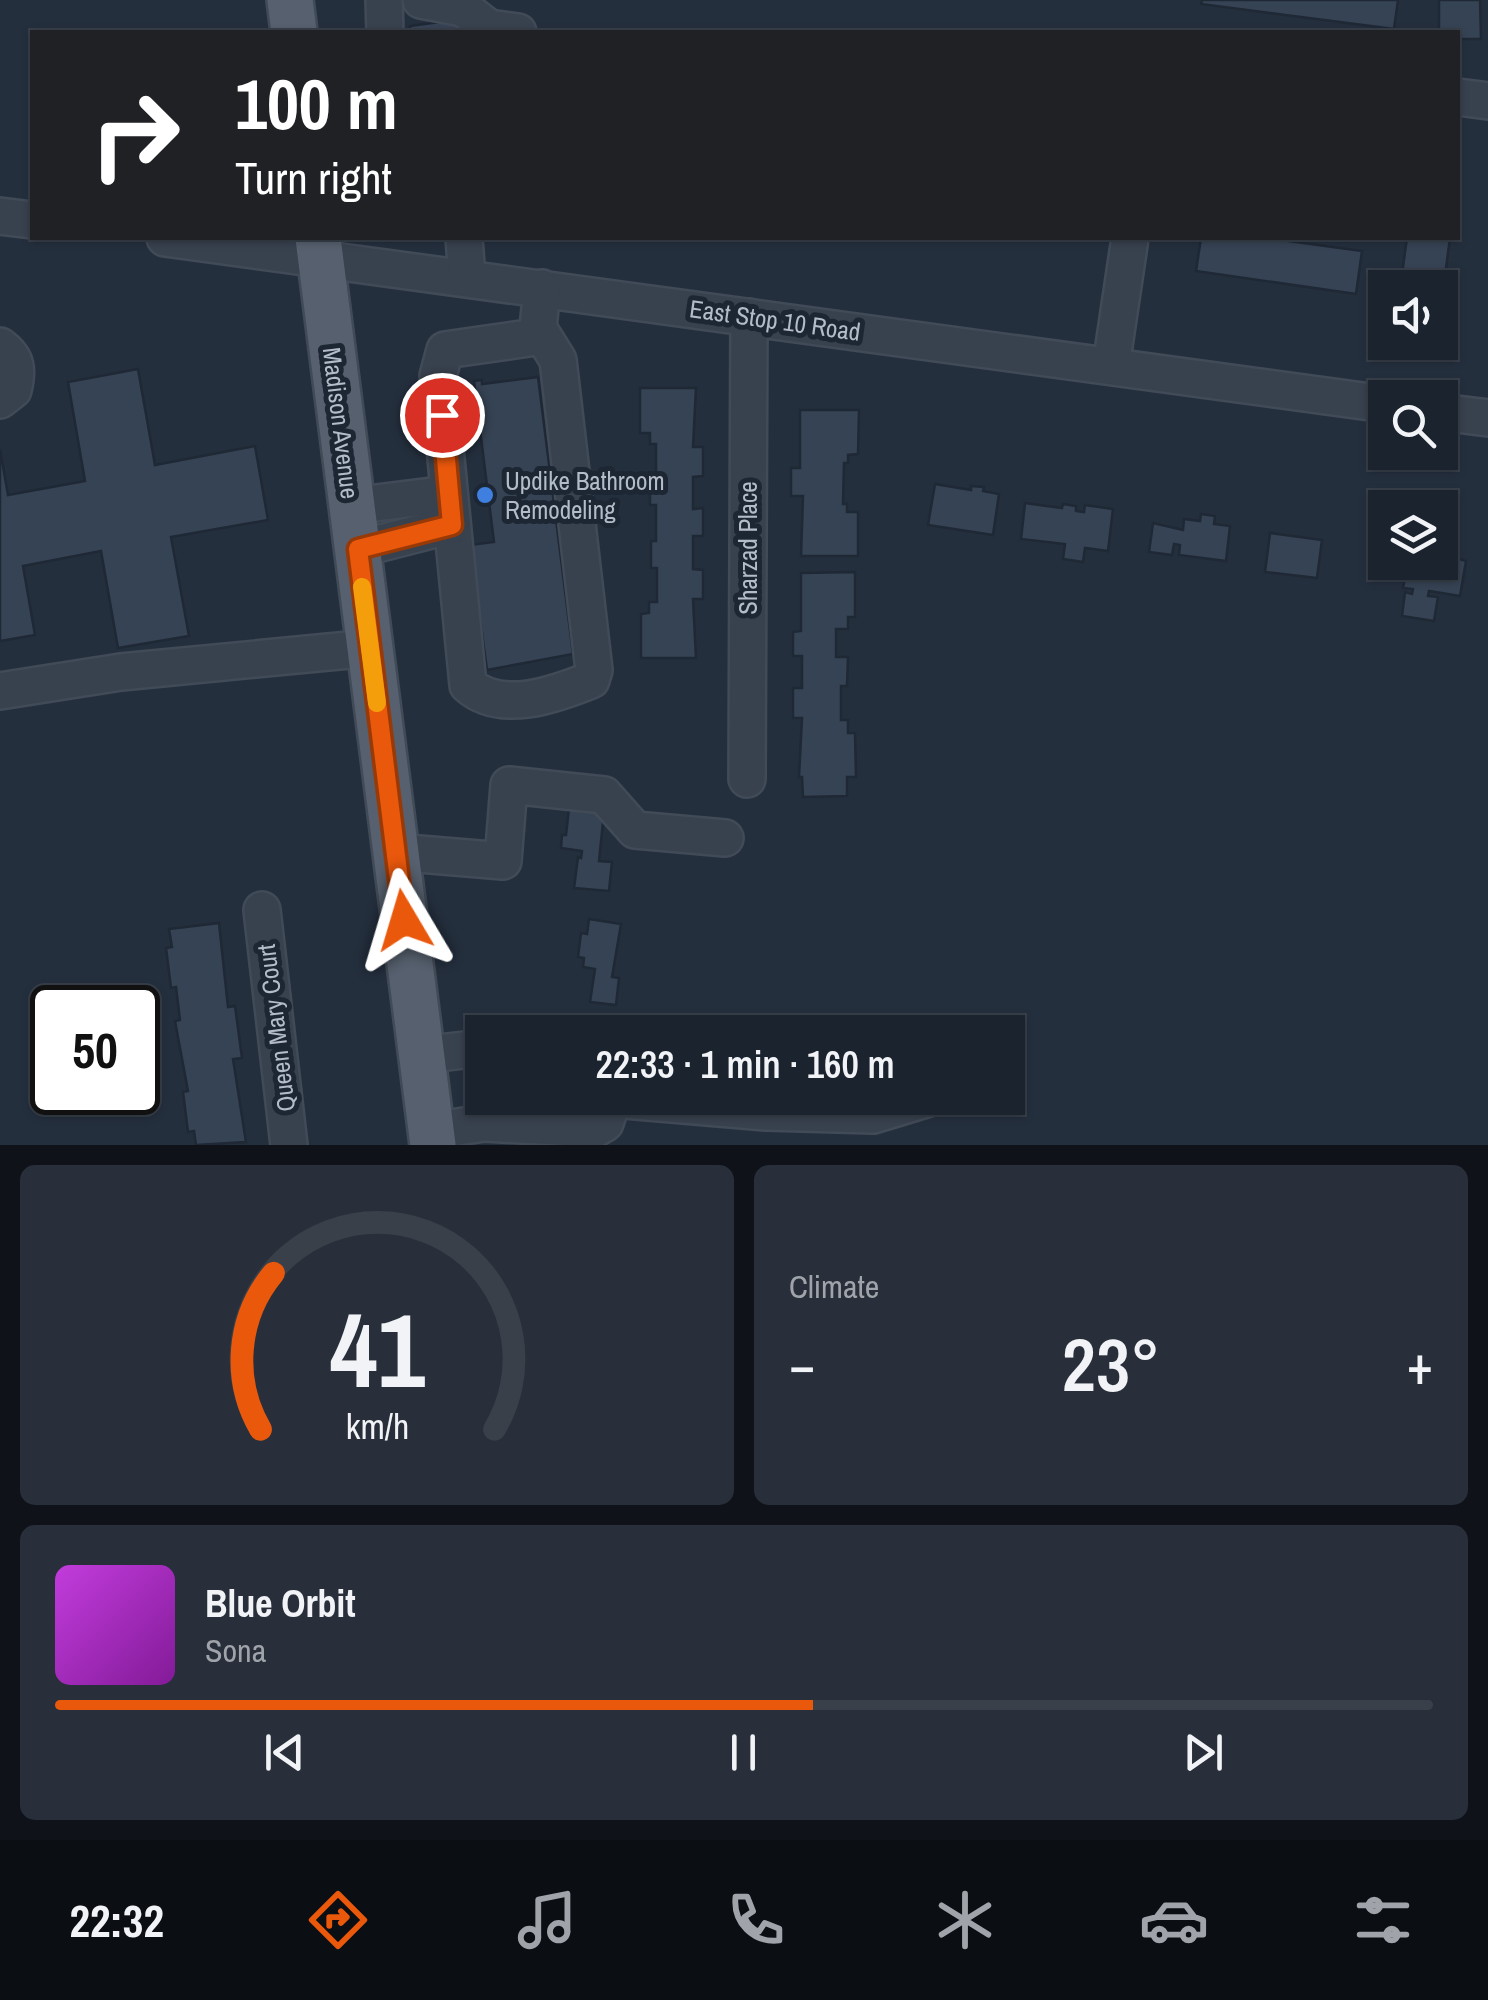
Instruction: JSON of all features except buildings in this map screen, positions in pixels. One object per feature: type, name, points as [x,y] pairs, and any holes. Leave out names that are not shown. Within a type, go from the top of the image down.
[{"type":"main road","points":[[290,0],[294,30]]},
{"type":"main road","name":"Madison Avenue","points":[[319,248],[432,1138]]},
{"type":"street","points":[[384,0],[385,30]]},
{"type":"street","points":[[421,0],[463,8],[489,28],[504,30]]},
{"type":"street","points":[[1460,97],[1488,101]]},
{"type":"street","points":[[0,216],[30,220]]},
{"type":"street","name":"East Stop 10 Road","points":[[196,240],[319,248],[468,278],[1368,402]]},
{"type":"street","points":[[464,240],[468,278]]},
{"type":"street","points":[[1111,366],[1130,240]]},
{"type":"street","points":[[538,328],[558,360],[594,670],[591,680],[506,702],[483,698],[468,685],[438,376],[445,350],[530,338],[538,328],[542,288]]},
{"type":"street","name":"Sharzad Place","points":[[748,779],[749,317]]},
{"type":"street","points":[[0,346],[12,354],[16,366],[13,390],[0,400]]},
{"type":"street","points":[[1458,414],[1488,418]]},
{"type":"street","points":[[355,527],[451,523]]},
{"type":"street","points":[[0,690],[122,672],[370,648]]},
{"type":"street","points":[[396,852],[503,862],[509,786],[604,795],[635,830],[725,838]]},
{"type":"street","name":"Queen Mary Court","points":[[262,910],[290,1145]]},
{"type":"street","points":[[421,1055],[465,1050]]},
{"type":"street","points":[[432,1138],[484,1123],[594,1130],[606,1123],[608,1115]]},
{"type":"slow traffic","points":[[362,587],[377,703]]},
{"type":"place","name":"Updike Bathroom Remodeling","points":[[485,495]]},
{"type":"route","points":[[404,920],[358,549],[452,525],[442,415]]}]
